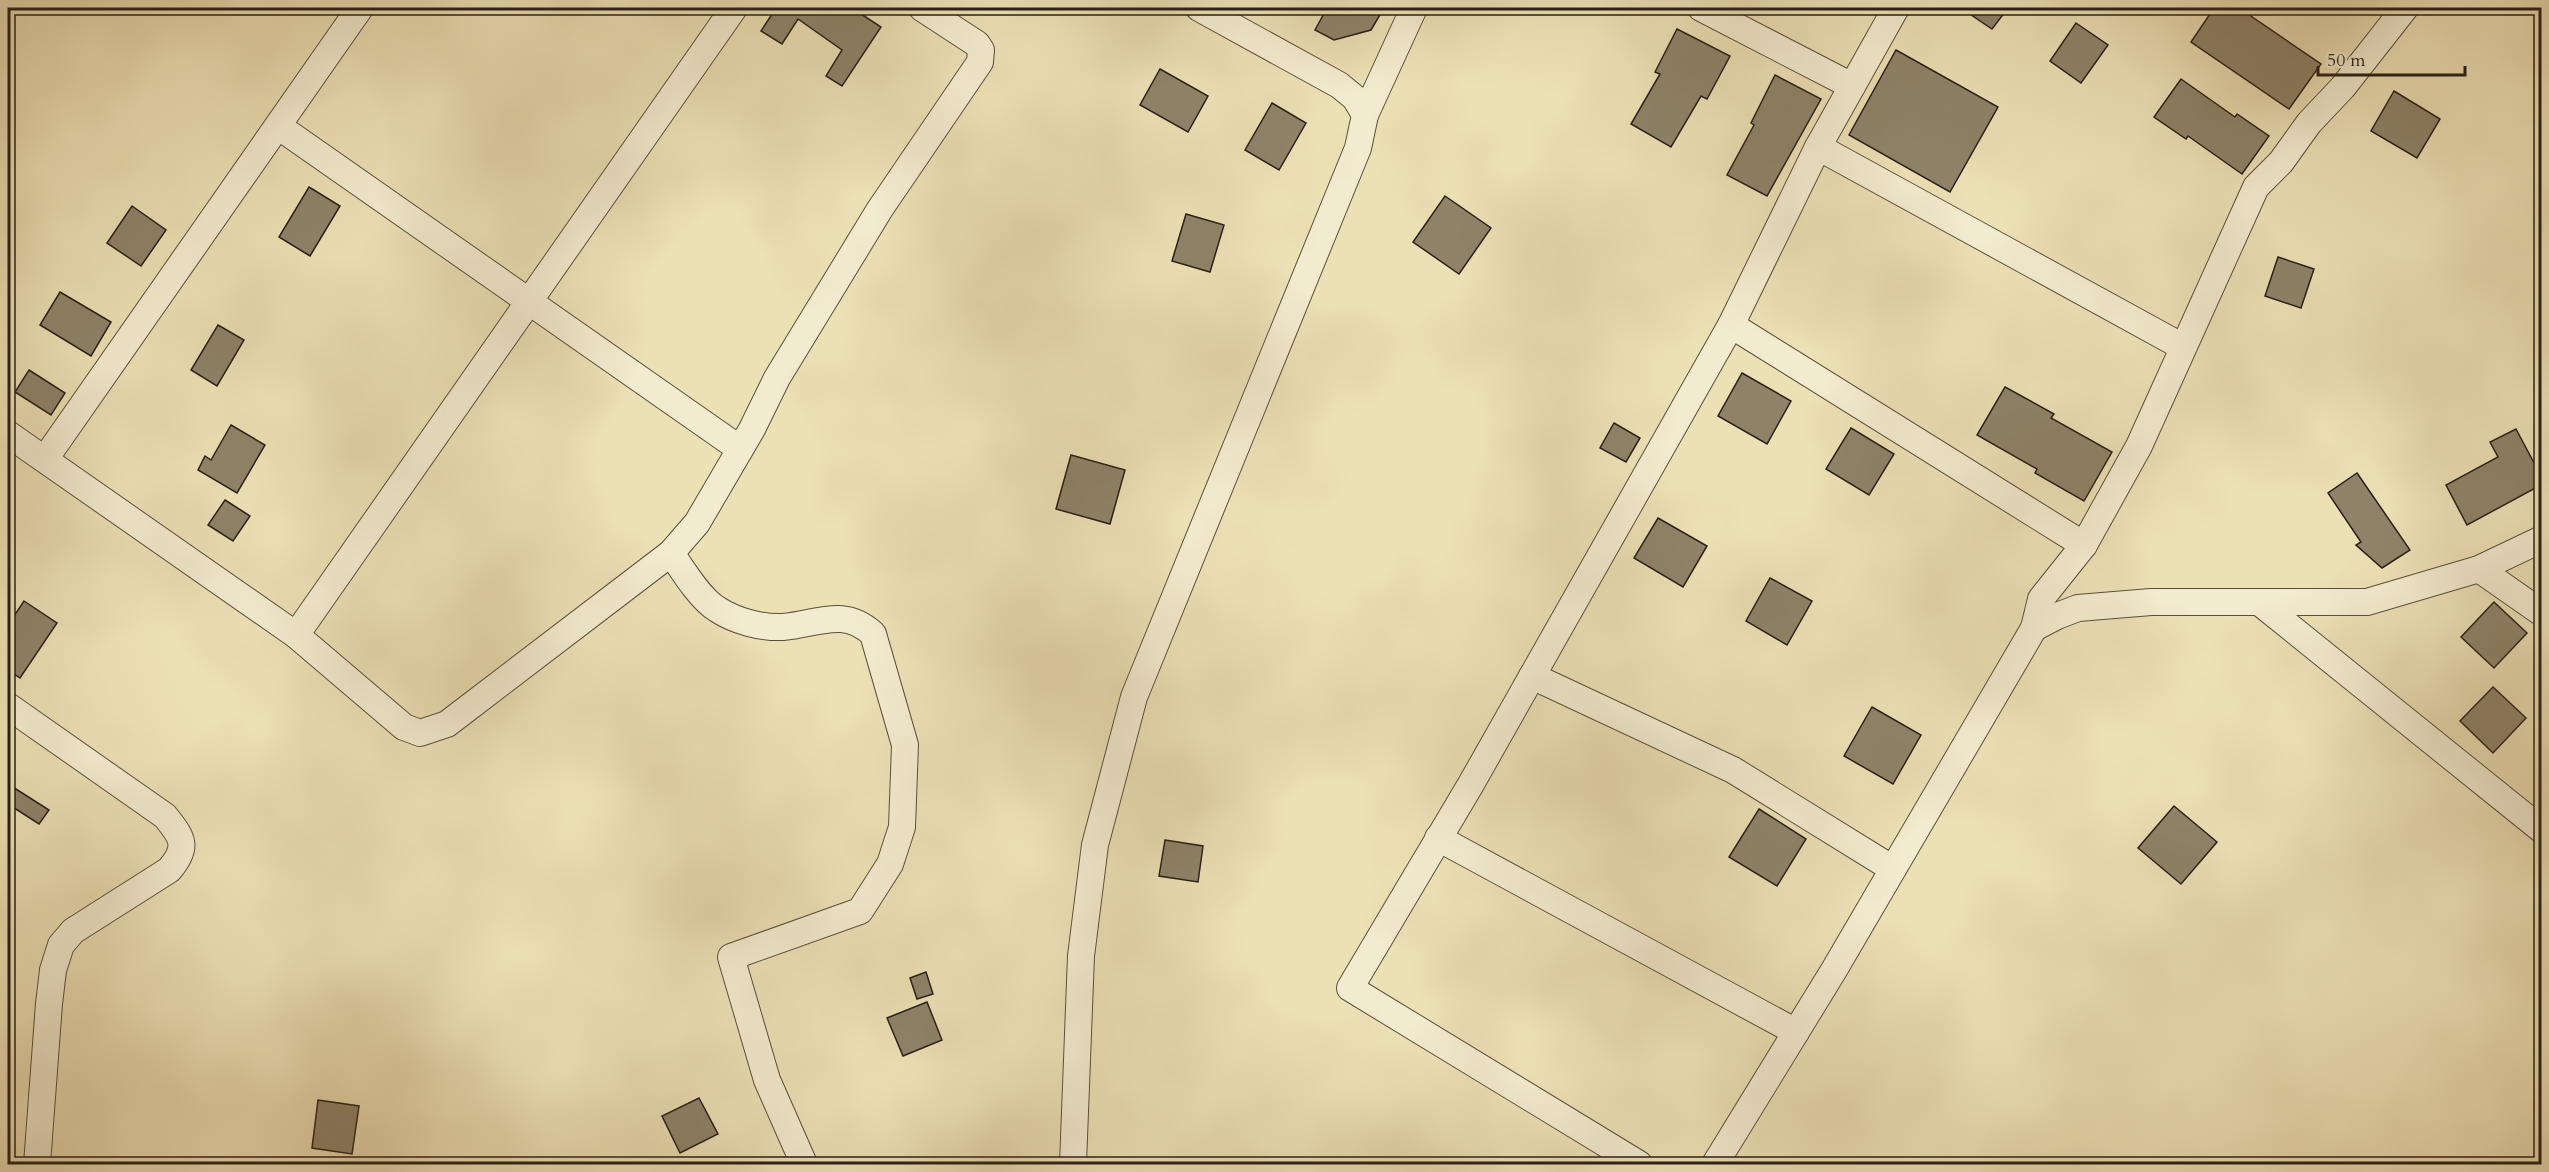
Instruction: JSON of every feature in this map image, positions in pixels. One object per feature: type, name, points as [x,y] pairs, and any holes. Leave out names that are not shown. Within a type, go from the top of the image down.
[{"type":"street","points":[[45,459],[360,8]]},
{"type":"street","points":[[296,636],[734,8]]},
{"type":"street","points":[[8,434],[296,636],[404,728],[420,733],[447,724],[671,553],[697,523],[763,409],[777,378],[880,209],[980,62],[981,50],[977,44],[922,8]]},
{"type":"street","points":[[1199,8],[1339,85],[1355,98],[1365,115]]},
{"type":"street","points":[[1073,1164],[1081,957],[1093,856],[1134,697],[1358,148],[1365,115],[1414,8]]},
{"type":"street","points":[[1701,8],[1852,86]]},
{"type":"street","points":[[1639,1164],[1350,988],[1532,676],[1731,325],[1818,147],[1896,8]]},
{"type":"street","points":[[1715,1164],[1796,1032],[2034,628],[2041,599],[2084,545],[2139,446],[2256,188],[2281,162],[2309,123],[2343,87],[2405,8]]},
{"type":"street","points":[[278,126],[740,449]]},
{"type":"street","points":[[1818,147],[2184,347]]},
{"type":"street","points":[[1731,325],[2084,545]]},
{"type":"street","points":[[2034,628],[2078,608],[2151,602],[2367,602],[2479,569],[2541,539]]},
{"type":"street","points":[[671,553],[716,609],[748,623],[781,627],[833,618],[851,619],[864,626],[873,634],[905,745],[902,827],[890,864],[860,911],[731,957],[767,1080],[804,1164]]},
{"type":"street","points":[[2479,569],[2541,613]]},
{"type":"street","points":[[2259,602],[2541,830]]},
{"type":"street","points":[[1532,676],[1733,770],[1893,869]]},
{"type":"street","points":[[8,706],[165,816],[178,831],[182,843],[180,857],[169,870],[73,931],[61,945],[53,970],[49,1004],[37,1164]]},
{"type":"street","points":[[1438,838],[1796,1032]]},
{"type":"building","points":[[776,8],[852,8],[881,27],[842,86],[826,76],[842,50],[798,19],[782,44],[761,31]]},
{"type":"building","points":[[1327,8],[1384,8],[1371,30],[1334,40],[1315,30]]},
{"type":"building","points":[[1961,8],[2008,8],[1992,29]]},
{"type":"building","points":[[2214,8],[2239,8],[2321,64],[2289,109],[2191,42]]},
{"type":"building","points":[[2076,23],[2108,45],[2081,83],[2050,61]]},
{"type":"building","points":[[1677,29],[1730,56],[1707,99],[1701,96],[1671,147],[1631,124],[1660,74],[1655,72]]},
{"type":"building","points":[[1896,50],[1998,107],[1950,192],[1849,135]]},
{"type":"building","points":[[1160,69],[1208,96],[1188,132],[1140,105]]},
{"type":"building","points":[[1775,75],[1821,99],[1767,196],[1727,175],[1754,125],[1751,123]]},
{"type":"building","points":[[2181,79],[2235,117],[2237,114],[2269,136],[2242,174],[2188,136],[2186,139],[2154,117]]},
{"type":"building","points":[[2394,91],[2440,119],[2417,158],[2371,131]]},
{"type":"building","points":[[1272,103],[1306,123],[1279,170],[1245,150]]},
{"type":"building","points":[[309,187],[340,206],[310,256],[279,237]]},
{"type":"building","points":[[1445,196],[1491,228],[1459,274],[1413,242]]},
{"type":"building","points":[[132,206],[166,230],[141,266],[107,243]]},
{"type":"building","points":[[1186,214],[1224,225],[1210,272],[1172,261]]},
{"type":"building","points":[[2278,257],[2314,269],[2301,308],[2265,296]]},
{"type":"building","points":[[60,292],[111,322],[91,356],[40,325]]},
{"type":"building","points":[[218,325],[244,340],[217,386],[191,370]]},
{"type":"building","points":[[29,370],[65,393],[51,415],[15,392]]},
{"type":"building","points":[[1742,373],[1791,401],[1767,444],[1718,416]]},
{"type":"building","points":[[2005,387],[2054,414],[2051,418],[2112,452],[2084,501],[2035,473],[2037,469],[1977,435]]},
{"type":"building","points":[[1614,423],[1640,438],[1626,462],[1600,448]]},
{"type":"building","points":[[231,425],[265,445],[237,493],[198,470],[205,456],[211,460]]},
{"type":"building","points":[[1851,428],[1894,454],[1869,495],[1826,469]]},
{"type":"building","points":[[2516,429],[2541,476],[2541,485],[2467,525],[2446,485],[2498,457],[2490,442]]},
{"type":"building","points":[[1071,455],[1125,470],[1110,524],[1056,509]]},
{"type":"building","points":[[2357,473],[2410,550],[2382,568],[2356,545],[2361,542],[2328,493]]},
{"type":"building","points":[[225,500],[250,516],[233,541],[208,525]]},
{"type":"building","points":[[1658,518],[1707,546],[1683,587],[1634,558]]},
{"type":"building","points":[[1770,578],[1812,601],[1787,645],[1746,621]]},
{"type":"building","points":[[24,601],[57,623],[20,678],[8,670],[8,625]]},
{"type":"building","points":[[2494,602],[2527,633],[2494,668],[2461,637]]},
{"type":"building","points":[[2493,687],[2526,718],[2493,753],[2460,721]]},
{"type":"building","points":[[1872,707],[1921,735],[1893,784],[1844,756]]},
{"type":"building","points":[[8,784],[49,810],[39,824],[8,804]]},
{"type":"building","points":[[2174,806],[2217,842],[2181,884],[2138,848]]},
{"type":"building","points":[[1759,809],[1806,839],[1777,886],[1729,857]]},
{"type":"building","points":[[1165,840],[1203,846],[1198,882],[1159,876]]},
{"type":"building","points":[[926,972],[933,994],[917,999],[910,978]]},
{"type":"building","points":[[927,1002],[942,1040],[903,1056],[887,1018]]},
{"type":"building","points":[[699,1098],[718,1134],[680,1153],[662,1116]]},
{"type":"building","points":[[318,1100],[359,1106],[352,1154],[312,1148]]}]
